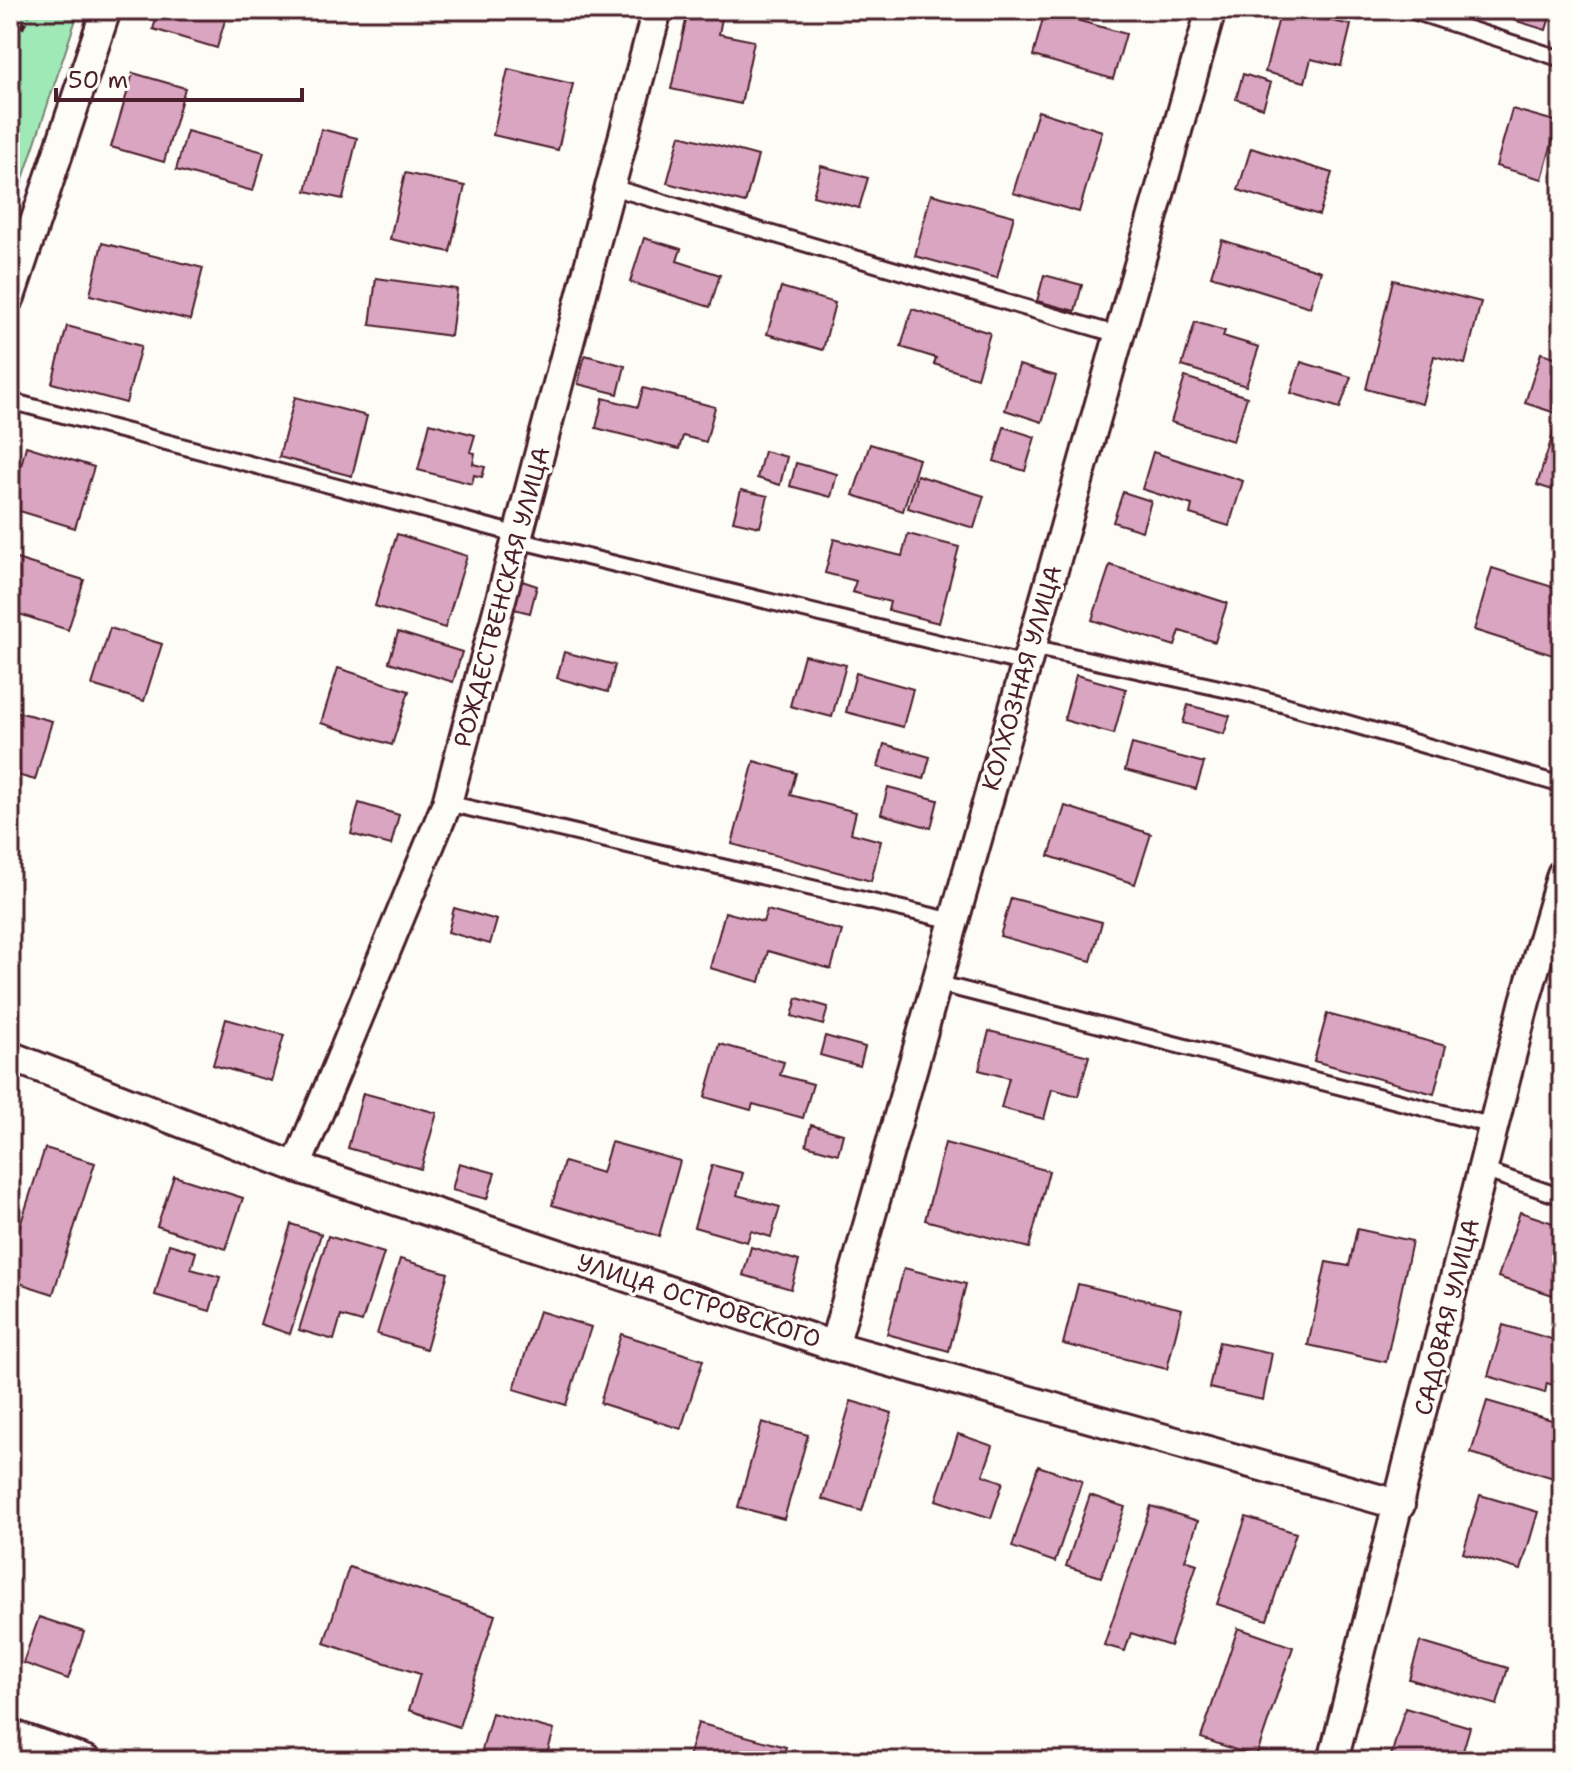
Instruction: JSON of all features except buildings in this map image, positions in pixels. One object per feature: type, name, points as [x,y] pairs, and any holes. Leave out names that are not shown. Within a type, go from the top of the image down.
[{"type":"street","points":[[10,297],[106,10]]},
{"type":"street","name":"РОЖДЕСТВЕНСКАЯ УЛИЦА","points":[[296,1167],[447,803],[657,10]]},
{"type":"street","name":"КОЛХОЗНАЯ УЛИЦА","points":[[834,1346],[1211,10]]},
{"type":"street","name":"САДОВАЯ УЛИЦА","points":[[1333,1761],[1494,1126],[1562,874]]},
{"type":"street","name":"УЛИЦА ОСТРОВСКОГО","points":[[10,1056],[296,1167],[834,1346],[1400,1505]]},
{"type":"street","points":[[10,1734],[87,1761]]},
{"type":"lane","points":[[1410,10],[1562,59]]},
{"type":"lane","points":[[611,187],[1119,335]]},
{"type":"lane","points":[[10,401],[501,530],[517,540],[1029,655],[1247,694],[1562,785]]},
{"type":"lane","points":[[447,803],[954,921]]},
{"type":"lane","points":[[936,983],[1494,1126]]},
{"type":"lane","points":[[1483,1170],[1562,1197]]},
{"type":"path","points":[[10,54],[30,10]]},
{"type":"green space","points":[[10,10],[79,10],[10,218]]}]
